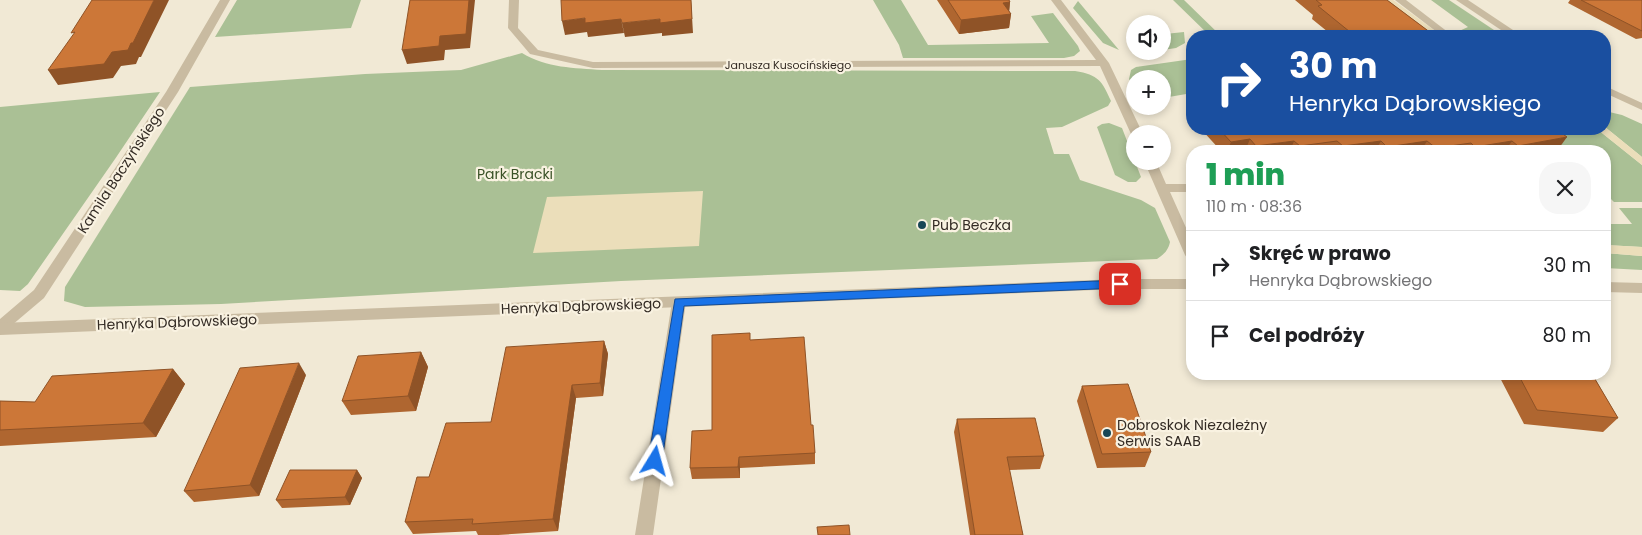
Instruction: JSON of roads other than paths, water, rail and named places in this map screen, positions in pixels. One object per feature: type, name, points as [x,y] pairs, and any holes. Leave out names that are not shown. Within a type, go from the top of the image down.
[{"type":"street","name":"Kamila Baczyńskiego","points":[[0,328],[39,294],[172,92],[225,0]]},
{"type":"street","name":"Janusza Kusocińskiego","points":[[514,0],[512,28],[534,52],[593,65],[1104,63]]},
{"type":"street","points":[[1056,0],[1104,63],[1133,125]]},
{"type":"street","points":[[1400,0],[1440,30]]},
{"type":"street","points":[[1461,0],[1508,30]]},
{"type":"street","points":[[1611,92],[1642,107]]},
{"type":"street","points":[[1154,170],[1186,242]]},
{"type":"street","points":[[1162,188],[1186,188]]},
{"type":"street","name":"Henryka Dąbrowskiego","points":[[0,328],[1120,284],[1186,284]]},
{"type":"street","points":[[1611,287],[1642,288]]},
{"type":"street","points":[[644,535],[679,302]]},
{"type":"place","name":"Pub Beczka","points":[[922,225]]},
{"type":"place","name":"Dobroskok Niezależny Serwis SAAB","points":[[1107,433]]},
{"type":"park label","name":"Park Bracki","points":[[515,174]]}]
